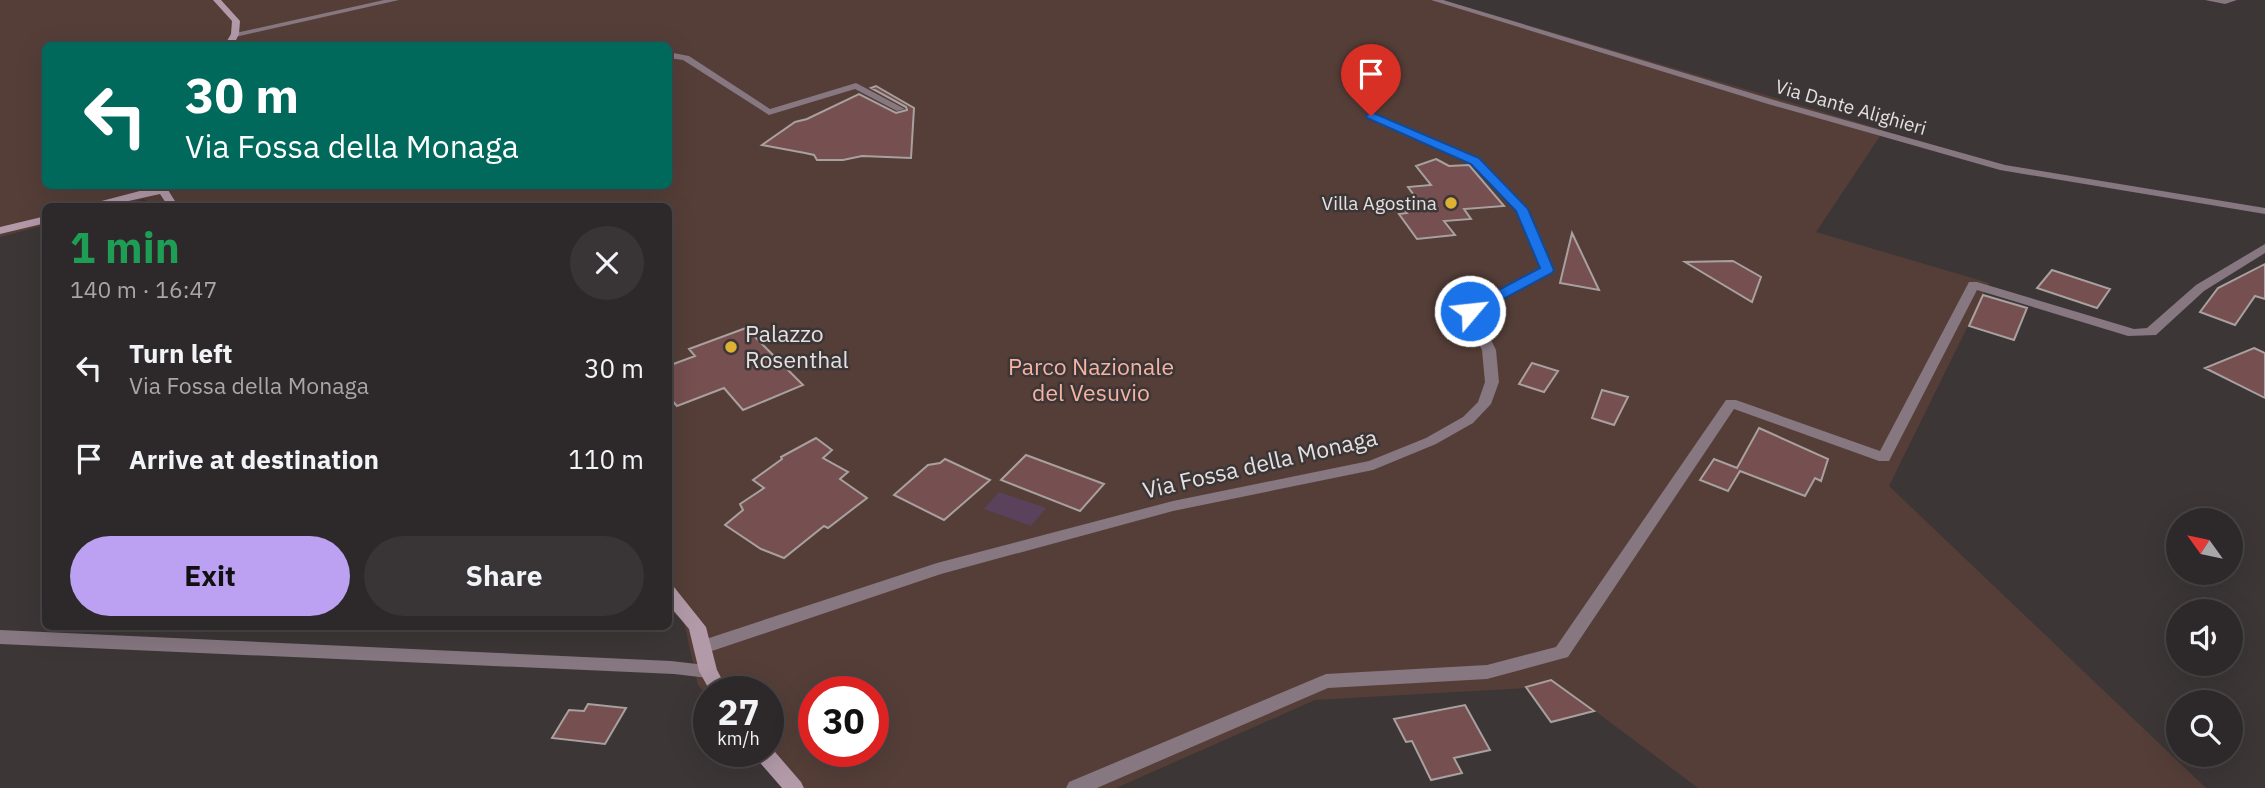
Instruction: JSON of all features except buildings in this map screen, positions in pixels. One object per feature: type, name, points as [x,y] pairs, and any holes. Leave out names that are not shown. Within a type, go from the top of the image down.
[{"type":"street","points":[[216,0],[236,21],[235,34],[230,42]]},
{"type":"street","points":[[235,34],[395,0]]},
{"type":"street","name":"Via Dante Alighieri","points":[[1435,0],[1733,91],[2004,168],[2265,211]]},
{"type":"street","points":[[2209,0],[2233,0]]},
{"type":"street","points":[[672,56],[686,58],[769,112],[856,86],[900,109]]},
{"type":"street","name":"Via Fossa della Monaga","points":[[703,647],[937,569],[1173,506],[1373,465],[1431,441],[1468,420],[1483,404],[1492,382],[1489,350],[1470,311],[1547,270],[1522,209],[1475,161],[1371,116]]},
{"type":"street","points":[[105,203],[160,189]]},
{"type":"street","points":[[0,231],[42,220]]},
{"type":"street","points":[[1076,788],[1326,681],[1487,672],[1562,652],[1731,403],[1884,458],[1973,285],[2133,333],[2151,332],[2200,288],[2265,248]]},
{"type":"street","points":[[672,596],[697,627],[711,676]]},
{"type":"street","points":[[0,637],[708,671]]},
{"type":"street","points":[[776,767],[794,788]]},
{"type":"green space","name":"Parco Nazionale del Vesuvio","points":[[0,0],[1443,0],[1884,130],[1816,232],[1989,283],[1889,486],[2166,750],[2166,767],[2184,767],[2206,788],[1698,788],[1579,699],[1527,688],[1315,700],[1116,788],[783,788],[765,767],[784,767],[784,676],[696,676],[684,622],[672,612],[672,203],[150,203],[144,199],[127,203],[42,203],[42,226],[0,237]]},
{"type":"shaded area","points":[[999,492],[1046,508],[1031,526],[984,509]]},
{"type":"place","name":"Villa Agostina","points":[[1451,203]]},
{"type":"place","name":"Palazzo Rosenthal","points":[[731,347]]},
{"type":"route","points":[[1371,116],[1475,161],[1522,209],[1547,270],[1470,311]]}]
